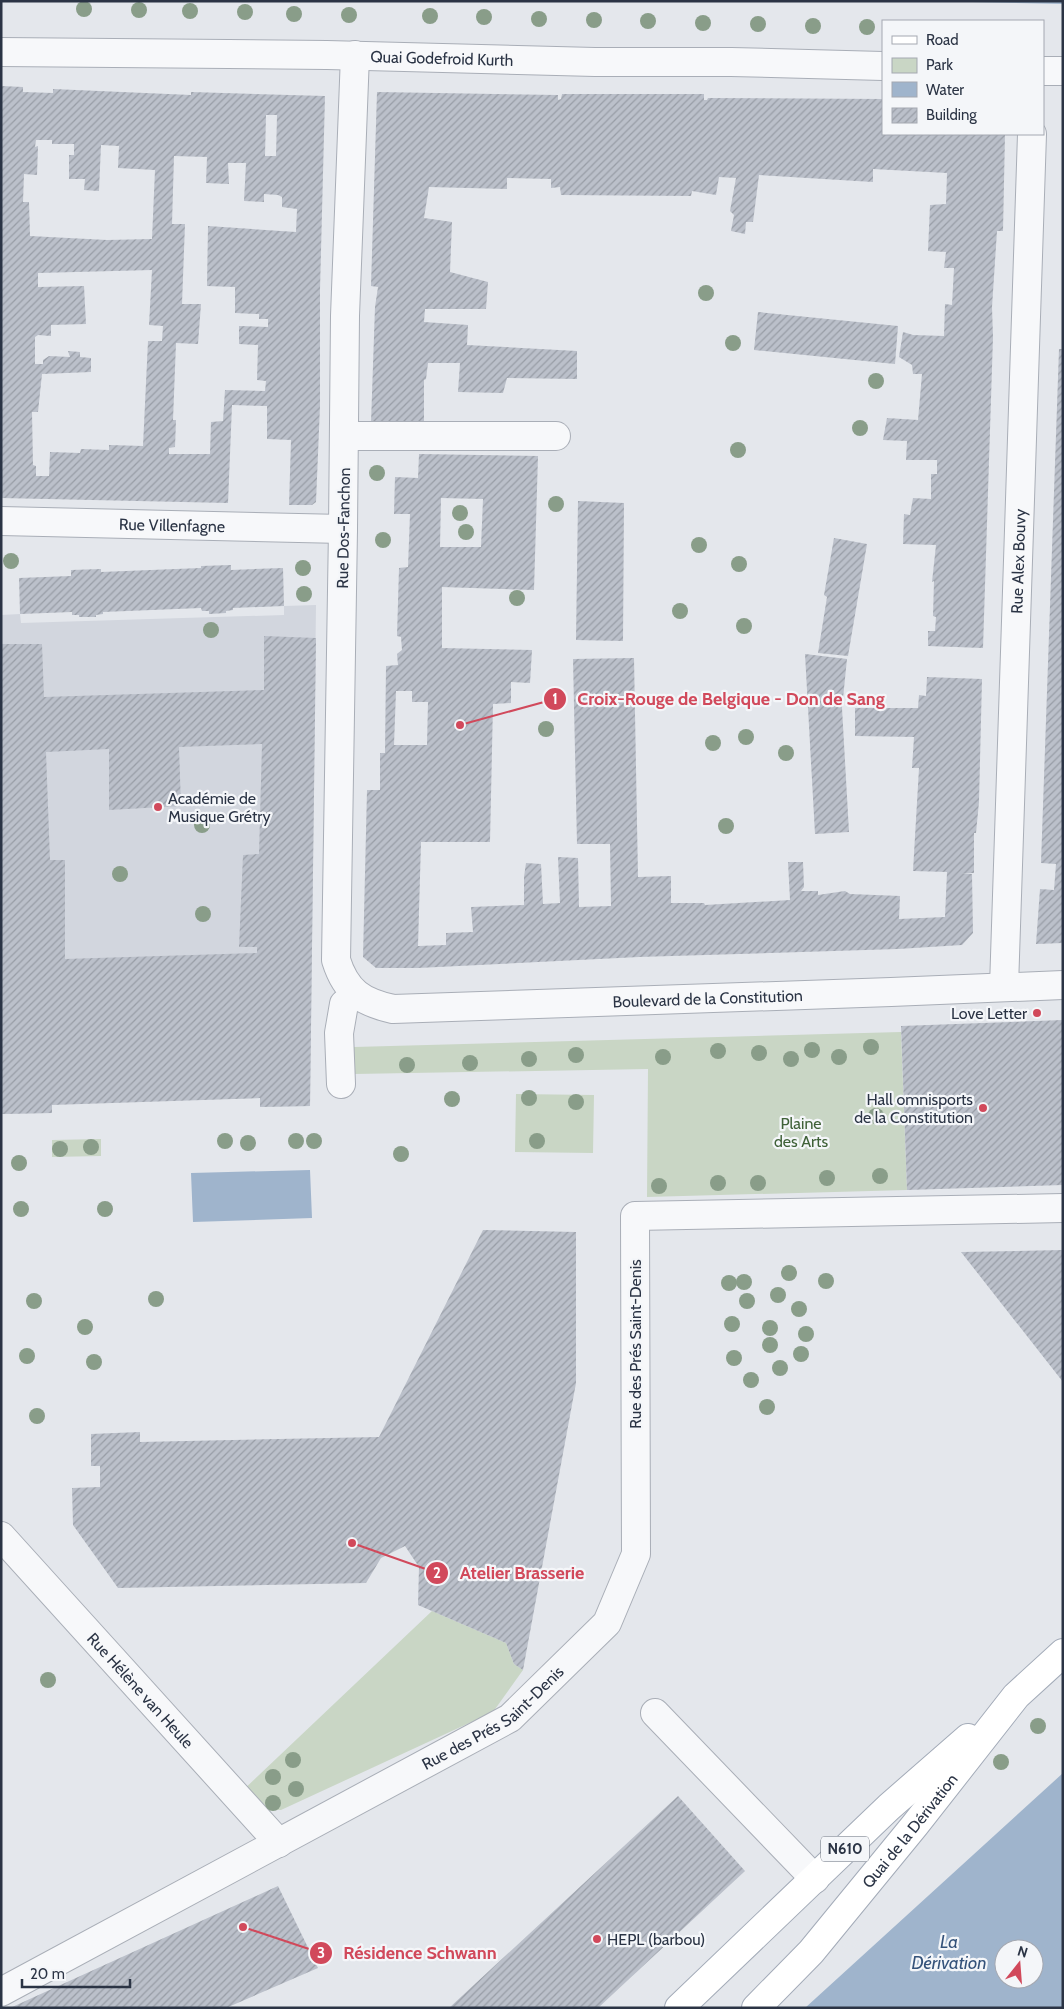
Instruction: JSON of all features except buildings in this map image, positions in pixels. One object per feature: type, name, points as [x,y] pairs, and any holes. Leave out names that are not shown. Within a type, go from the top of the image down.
[{"type":"main road","name":"Quai de la Dérivation","points":[[756,2008],[811,1952],[915,1825],[1016,1696],[1063,1653]]},
{"type":"main road","name":"N610","points":[[679,2008],[889,1807],[1016,1696]]},
{"type":"street","name":"Quai Godefroid Kurth","points":[[1,52],[356,55],[595,62],[731,62],[882,66]]},
{"type":"street","name":"Rue Dos-Fanchon","points":[[356,55],[345,316],[336,960],[340,975],[356,994]]},
{"type":"street","points":[[1044,71],[1063,71]]},
{"type":"street","name":"Rue Alex Bouvy","points":[[1004,987],[1032,135]]},
{"type":"street","points":[[344,436],[556,436]]},
{"type":"street","name":"Rue Villenfagne","points":[[1,521],[343,529]]},
{"type":"street","name":"Boulevard de la Constitution","points":[[356,994],[373,1004],[393,1009],[1063,985]]},
{"type":"street","points":[[341,1084],[340,1033],[344,1004],[356,994]]},
{"type":"street","name":"Rue des Prés Saint-Denis","points":[[1,1992],[510,1718],[607,1623],[636,1554],[635,1216],[1063,1208]]},
{"type":"street","name":"Rue Hélène van Heule","points":[[1,1536],[279,1842]]},
{"type":"street","points":[[655,1713],[815,1879]]},
{"type":"shaded area","name":"Académie de Musique Grétry","points":[[316,605],[310,1106],[260,1107],[260,1098],[52,1104],[52,1113],[2,1114],[1,615],[20,614],[21,623],[284,615],[284,606]]},
{"type":"green space","name":"Plaine des Arts","points":[[901,1032],[907,1190],[647,1197],[648,1069],[354,1074],[354,1047]]},
{"type":"green space","points":[[516,1094],[594,1095],[593,1153],[515,1152]]},
{"type":"green space","points":[[101,1139],[101,1156],[52,1157],[52,1140]]},
{"type":"green space","points":[[432,1611],[506,1643],[514,1664],[523,1670],[493,1712],[281,1810],[265,1810],[239,1794]]},
{"type":"water","points":[[927,1],[1063,1],[1063,4]]},
{"type":"water","points":[[310,1170],[312,1218],[193,1222],[191,1173]]},
{"type":"water","name":"La Dérivation","points":[[1063,1773],[1063,2008],[805,2008]]},
{"type":"place","name":"Croix-Rouge de Belgique - Don de Sang","points":[[460,725]]},
{"type":"place","name":"Académie de Musique Grétry","points":[[158,807]]},
{"type":"place","name":"Love Letter","points":[[1037,1013]]},
{"type":"place","name":"Hall omnisports de la Constitution","points":[[983,1108]]},
{"type":"place","name":"Atelier Brasserie","points":[[352,1543]]},
{"type":"place","name":"Résidence Schwann","points":[[243,1927]]},
{"type":"place","name":"HEPL (barbou)","points":[[597,1939]]}]
